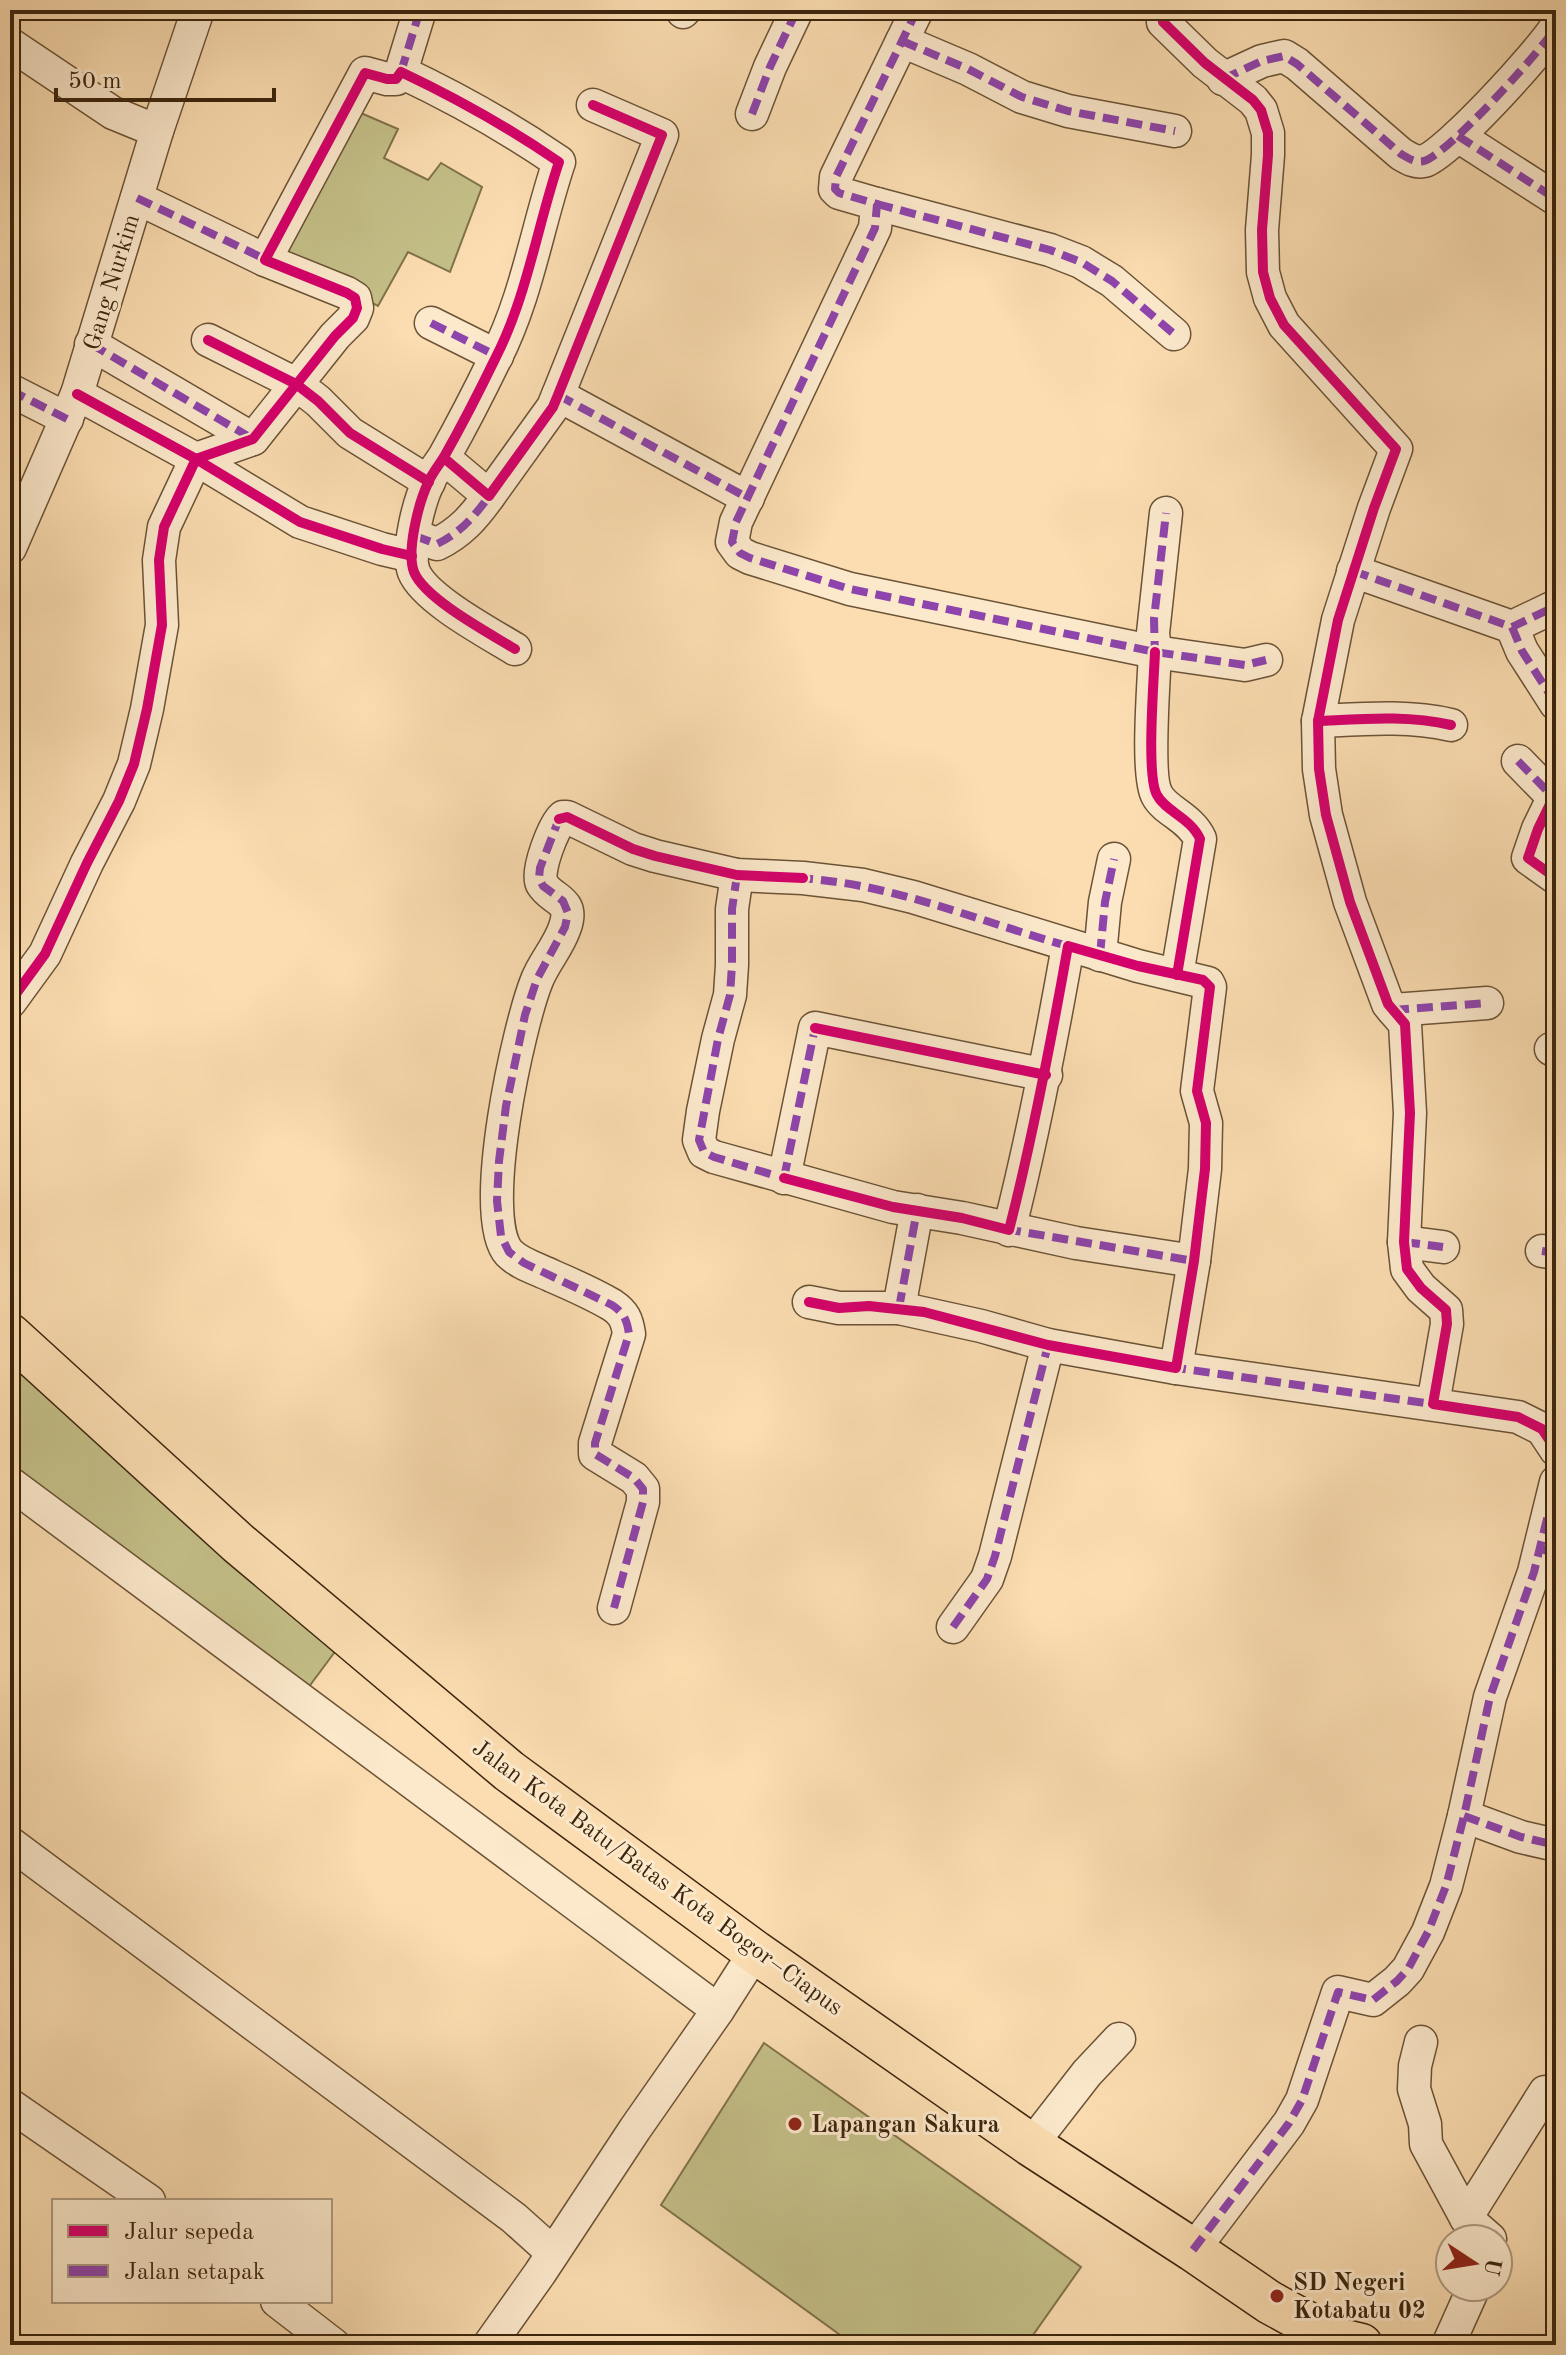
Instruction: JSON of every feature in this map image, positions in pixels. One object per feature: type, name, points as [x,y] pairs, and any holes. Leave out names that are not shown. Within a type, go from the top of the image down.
[{"type":"main road","name":"Jalan Kota Batu/Batas Kota Bogor–Ciapus","points":[[10,1335],[238,1543],[509,1771],[755,1952],[1031,2145],[1269,2302],[1336,2339],[1361,2345]]},
{"type":"street","name":"Gang Nurkim","points":[[10,548],[72,407],[157,131],[198,10]]},
{"type":"street","points":[[265,260],[362,76],[365,73],[396,79],[401,72],[420,10]]},
{"type":"street","points":[[752,114],[797,10]]},
{"type":"street","points":[[917,10],[836,177],[835,189],[839,193],[1050,250],[1081,262],[1112,281],[1174,334]]},
{"type":"street","points":[[1162,10],[1163,22],[1261,110],[1268,133],[1262,230],[1263,272],[1270,298],[1284,325],[1396,449],[1338,620],[1318,721],[1319,769],[1326,815],[1350,902],[1385,998],[1405,1024],[1410,1113],[1404,1242],[1407,1269],[1421,1288],[1446,1310],[1447,1324],[1433,1404]]},
{"type":"street","points":[[1223,79],[1262,61],[1284,56],[1320,83],[1401,154],[1413,161],[1425,161],[1458,136],[1536,54],[1556,27]]},
{"type":"street","points":[[902,41],[968,69],[1022,97],[1068,111],[1175,131]]},
{"type":"street","points":[[10,44],[113,113],[157,131]]},
{"type":"street","points":[[401,72],[520,135],[559,162],[546,199],[524,287],[497,356],[436,470],[418,512],[413,546],[413,569],[421,584],[473,623],[515,649]]},
{"type":"street","points":[[10,390],[72,407],[196,459],[300,522],[382,549],[437,544],[472,520],[553,407],[662,135],[593,105]]},
{"type":"street","points":[[1458,136],[1556,199]]},
{"type":"street","points":[[10,1002],[45,954],[134,764],[162,625],[159,560],[164,527],[196,459],[253,439],[353,318],[357,308],[355,298],[347,293],[265,260],[137,198]]},
{"type":"street","points":[[877,204],[875,228],[736,522],[732,542],[740,553],[850,589],[1155,652],[1245,665],[1266,660]]},
{"type":"street","points":[[431,323],[497,356]]},
{"type":"street","points":[[208,340],[296,384],[350,433],[489,496]]},
{"type":"street","points":[[91,344],[253,439]]},
{"type":"street","points":[[558,395],[748,498]]},
{"type":"street","points":[[1166,513],[1154,619],[1151,777],[1157,797],[1196,828],[1200,839],[1177,975]]},
{"type":"street","points":[[1353,571],[1512,627],[1556,606]]},
{"type":"street","points":[[1512,627],[1522,651],[1556,704]]},
{"type":"street","points":[[1318,721],[1416,719],[1451,725]]},
{"type":"street","points":[[1518,761],[1555,796],[1528,858],[1556,878]]},
{"type":"street","points":[[614,1608],[643,1502],[643,1489],[634,1478],[595,1454],[595,1443],[629,1334],[627,1320],[612,1305],[524,1263],[509,1252],[501,1236],[497,1201],[506,1106],[525,1015],[537,979],[565,927],[568,913],[563,901],[543,886],[539,878],[559,819],[567,817],[633,849],[693,866],[737,875],[863,885],[913,897],[1100,955],[1203,980],[1210,987],[1197,1091],[1207,1133],[1194,1261],[1176,1368]]},
{"type":"street","points":[[1100,955],[1105,902],[1114,859]]},
{"type":"street","points":[[737,875],[732,909],[730,995],[718,1039],[699,1140],[704,1152],[784,1178],[893,1207],[1194,1261]]},
{"type":"street","points":[[1009,1230],[1046,1075],[1068,946]]},
{"type":"street","points":[[1393,1010],[1487,1003]]},
{"type":"street","points":[[784,1178],[815,1028],[1046,1075]]},
{"type":"street","points":[[899,1308],[917,1210]]},
{"type":"street","points":[[1404,1242],[1443,1247]]},
{"type":"street","points":[[809,1302],[839,1308],[899,1308],[1048,1345],[1176,1368],[1518,1417],[1542,1429],[1556,1450]]},
{"type":"street","points":[[953,1627],[987,1579],[995,1556],[1048,1345]]},
{"type":"street","points":[[1193,2250],[1289,2123],[1302,2100],[1338,1992],[1373,2000],[1408,1969],[1428,1932],[1446,1886],[1490,1697],[1519,1618],[1548,1552],[1556,1482]]},
{"type":"street","points":[[10,1483],[718,2010]]},
{"type":"street","points":[[1464,1816],[1521,1837],[1556,1845]]},
{"type":"street","points":[[10,1843],[514,2218],[553,2253]]},
{"type":"street","points":[[489,2345],[755,1952]]},
{"type":"street","points":[[1031,2145],[1087,2073],[1119,2039]]},
{"type":"street","points":[[1421,2042],[1414,2089],[1425,2124],[1426,2144],[1466,2218],[1472,2223]]},
{"type":"street","points":[[1466,2218],[1545,2092],[1556,2098]]},
{"type":"street","points":[[10,2105],[146,2199]]},
{"type":"street","points":[[280,2303],[334,2345]]},
{"type":"street","points":[[1448,2345],[1467,2303]]},
{"type":"shaded area","points":[[340,104],[398,129],[384,158],[428,180],[441,163],[482,187],[450,272],[408,252],[378,306],[267,250]]},
{"type":"shaded area","points":[[10,1350],[337,1649],[302,1696],[10,1477]]},
{"type":"shaded area","name":"Lapangan Sakura","points":[[764,2043],[1081,2267],[1026,2345],[854,2345],[661,2205]]},
{"type":"marked path","points":[[401,72],[420,10]]},
{"type":"marked path","points":[[752,114],[797,10]]},
{"type":"marked path","points":[[917,10],[836,177],[835,189],[839,193],[877,204],[875,228],[736,522],[732,542],[740,553],[750,558],[850,589],[1155,652],[1245,665],[1266,660]]},
{"type":"marked path","points":[[1223,79],[1262,61],[1284,56],[1401,154],[1415,161],[1424,161],[1472,122],[1556,27]]},
{"type":"marked path","points":[[902,41],[968,69],[1022,97],[1068,111],[1175,131]]},
{"type":"marked path","points":[[1458,136],[1556,199]]},
{"type":"marked path","points":[[137,198],[269,261]]},
{"type":"marked path","points":[[877,204],[1050,250],[1081,262],[1112,281],[1174,334]]},
{"type":"marked path","points":[[431,323],[497,356]]},
{"type":"marked path","points":[[91,344],[253,439]]},
{"type":"marked path","points":[[10,390],[67,419]]},
{"type":"marked path","points":[[558,395],[748,498]]},
{"type":"marked path","points":[[415,536],[437,544],[445,540],[466,524],[489,496]]},
{"type":"marked path","points":[[1155,657],[1154,619],[1166,513]]},
{"type":"marked path","points":[[1353,571],[1512,627],[1556,606]]},
{"type":"marked path","points":[[1512,627],[1522,651],[1556,704]]},
{"type":"marked path","points":[[1518,761],[1556,800]]},
{"type":"marked path","points":[[563,817],[557,824],[539,878],[543,886],[563,901],[568,913],[565,927],[537,979],[525,1015],[506,1106],[497,1201],[501,1236],[509,1252],[524,1263],[612,1305],[622,1314],[627,1325],[629,1334],[595,1443],[595,1454],[634,1478],[643,1489],[643,1502],[614,1608]]},
{"type":"marked path","points":[[1100,955],[1105,902],[1114,859]]},
{"type":"marked path","points":[[737,875],[732,909],[730,995],[718,1039],[699,1140],[704,1152],[714,1157],[790,1180]]},
{"type":"marked path","points":[[797,878],[833,881],[903,896],[1075,948]]},
{"type":"marked path","points":[[1393,1010],[1487,1003]]},
{"type":"marked path","points":[[784,1178],[815,1028],[822,1030]]},
{"type":"marked path","points":[[1551,1049],[1556,1051]]},
{"type":"marked path","points":[[899,1308],[917,1210]]},
{"type":"marked path","points":[[1005,1229],[1194,1261]]},
{"type":"marked path","points":[[1404,1242],[1443,1247]]},
{"type":"marked path","points":[[1542,1251],[1556,1253]]},
{"type":"marked path","points":[[953,1627],[987,1579],[995,1556],[1048,1345]]},
{"type":"marked path","points":[[1170,1367],[1439,1405]]},
{"type":"marked path","points":[[1193,2250],[1289,2123],[1302,2100],[1338,1992],[1373,2000],[1408,1969],[1428,1932],[1446,1886],[1490,1697],[1534,1572],[1556,1482]]},
{"type":"marked path","points":[[1540,1548],[1556,1555]]},
{"type":"marked path","points":[[1464,1816],[1521,1837],[1556,1845]]},
{"type":"cycle path","points":[[1162,10],[1163,22],[1205,63],[1253,100],[1261,110],[1268,133],[1262,230],[1263,272],[1270,298],[1284,325],[1396,449],[1338,620],[1318,721],[1319,769],[1326,815],[1350,902],[1388,1004],[1405,1024],[1410,1113],[1404,1242],[1407,1269],[1421,1288],[1446,1310],[1447,1324],[1433,1404],[1518,1417],[1542,1429],[1556,1450]]},
{"type":"cycle path","points":[[10,1002],[45,954],[134,764],[162,625],[159,560],[164,527],[196,459],[253,439],[335,336],[353,318],[357,308],[355,298],[347,293],[265,260],[365,73],[396,79],[401,72],[482,114],[559,162],[524,287],[506,335],[464,421],[430,479],[421,502],[413,540],[412,563],[420,582],[459,615],[515,649]]},
{"type":"cycle path","points":[[444,458],[489,496],[553,407],[662,135],[593,105]]},
{"type":"cycle path","points":[[208,340],[296,384],[350,433],[429,482]]},
{"type":"cycle path","points":[[77,394],[196,459],[300,522],[412,556]]},
{"type":"cycle path","points":[[1155,652],[1151,749],[1154,785],[1161,801],[1191,826],[1200,839],[1177,975]]},
{"type":"cycle path","points":[[1318,721],[1401,719],[1451,725]]},
{"type":"cycle path","points":[[1556,792],[1528,858],[1556,878]]},
{"type":"cycle path","points":[[559,819],[567,817],[633,849],[655,856],[737,875],[803,878]]},
{"type":"cycle path","points":[[784,1178],[893,1207],[962,1218],[1009,1230],[1041,1089],[1068,946],[1203,980],[1210,987],[1197,1091],[1206,1123],[1205,1169],[1176,1368],[1048,1345],[924,1312],[869,1306],[839,1308],[809,1302]]},
{"type":"cycle path","points":[[815,1028],[1046,1075]]},
{"type":"place","name":"Lapangan Sakura","points":[[795,2124]]},
{"type":"place","name":"SD Negeri Kotabatu 02","points":[[1277,2296]]}]
